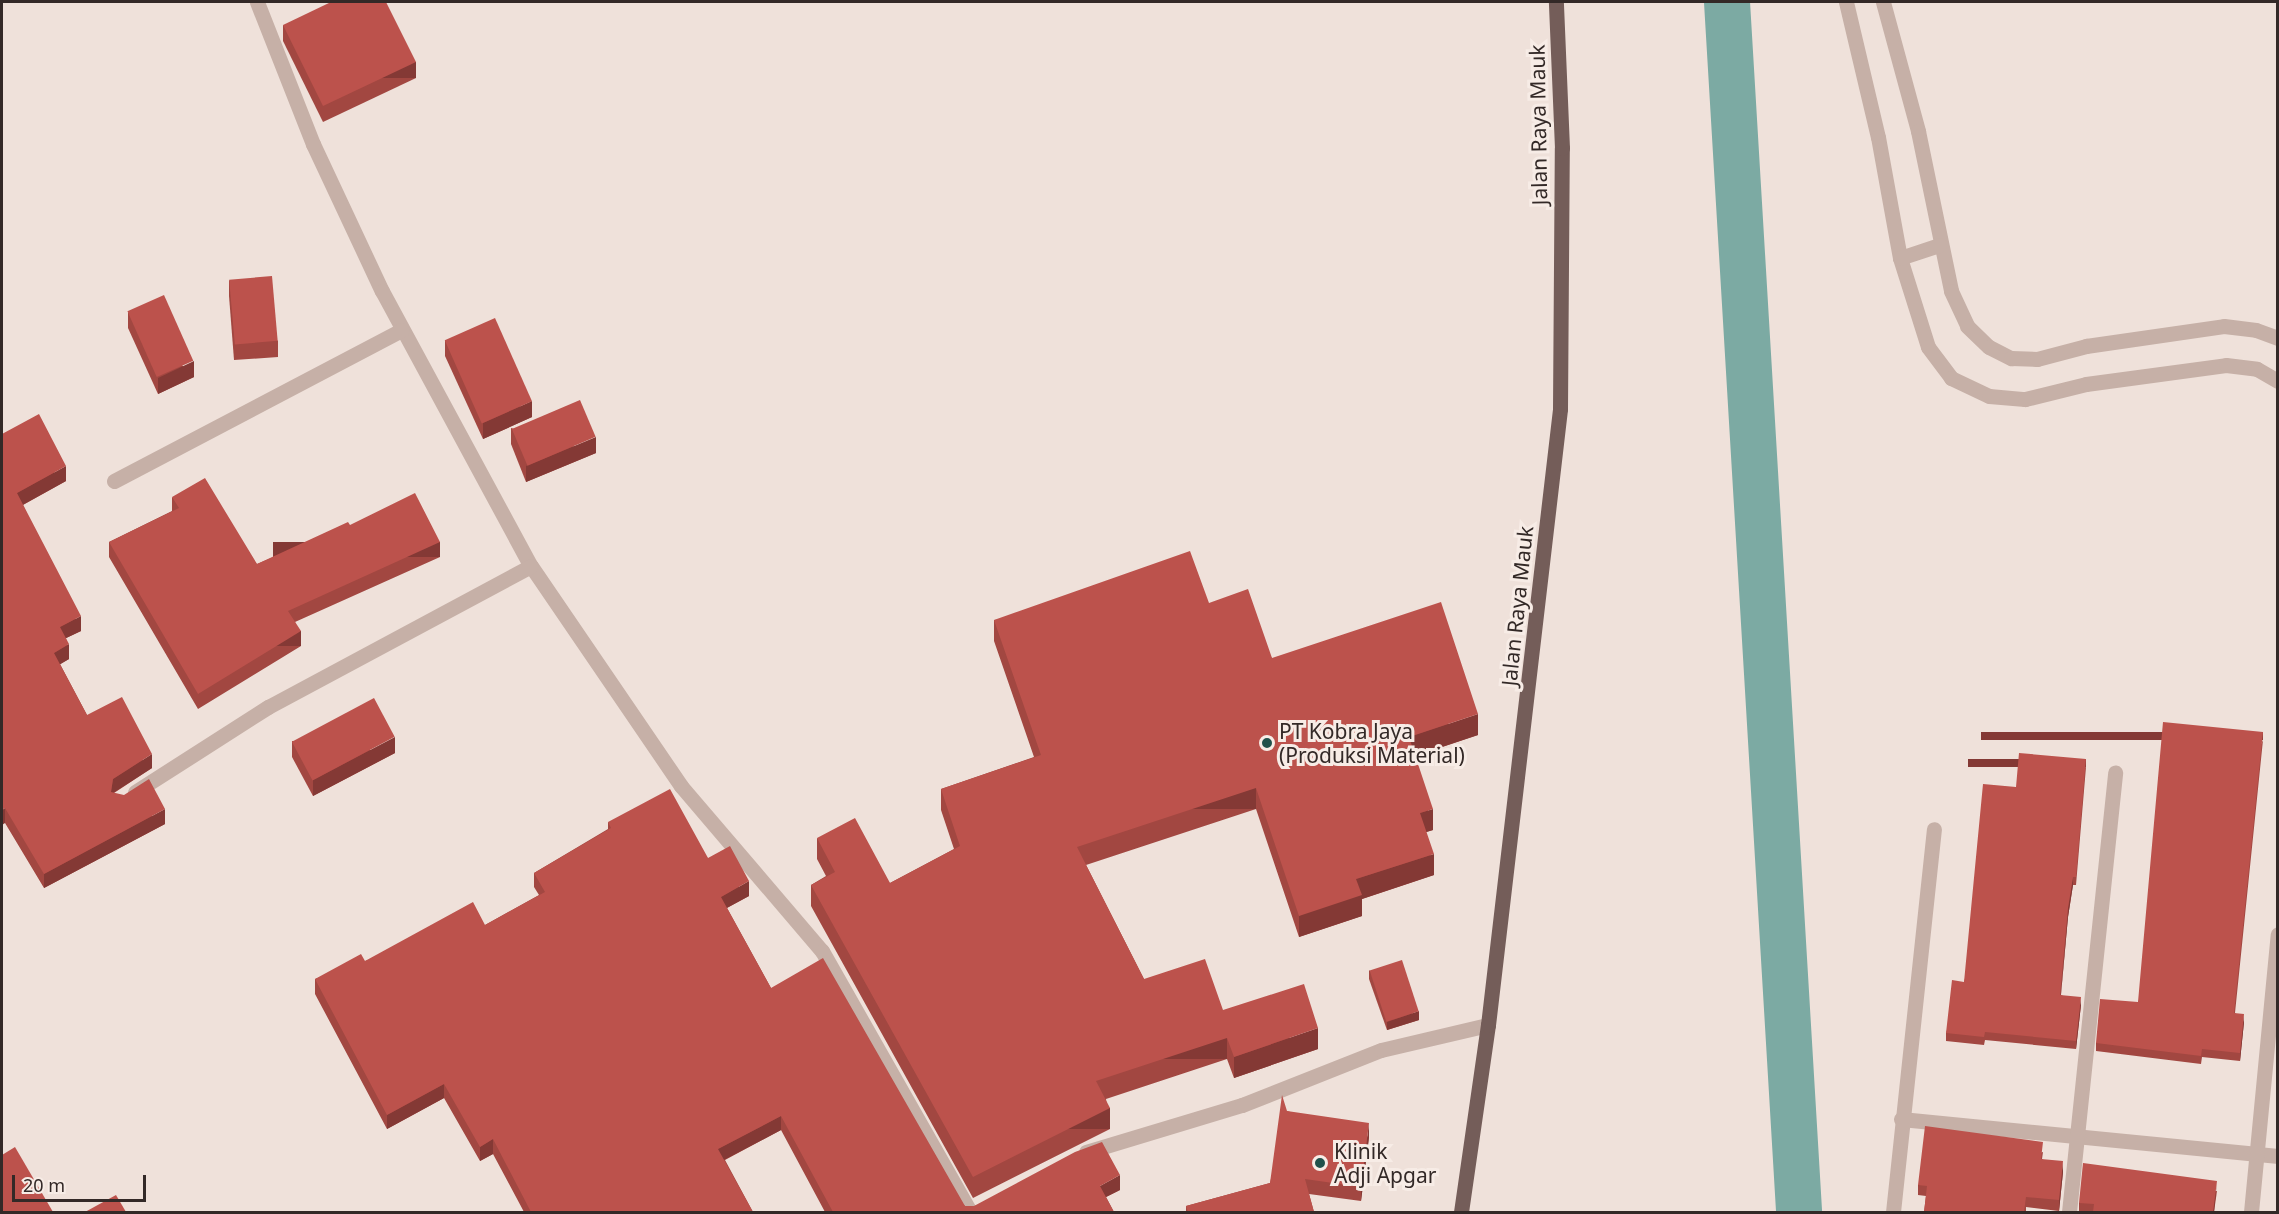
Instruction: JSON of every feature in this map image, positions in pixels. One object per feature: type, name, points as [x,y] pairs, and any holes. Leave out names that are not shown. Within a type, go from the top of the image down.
[{"type":"main road","name":"Jalan Raya Mauk","points":[[1461,1212],[1488,1026],[1560,409],[1562,148],[1556,2]]},
{"type":"street","points":[[257,2],[313,144],[402,330],[531,566],[681,786],[822,951],[973,1210]]},
{"type":"street","points":[[1846,2],[1878,137],[1900,258],[1928,347],[1951,378],[1989,396],[2025,399],[2086,384],[2226,365],[2257,369],[2277,381]]},
{"type":"street","points":[[1883,2],[1918,130],[1939,245],[1951,291],[1967,326],[1989,347],[2012,358],[2037,359],[2086,346],[2224,326],[2256,330],[2277,338]]},
{"type":"street","points":[[1900,258],[1939,245]]},
{"type":"street","points":[[114,482],[402,330]]},
{"type":"street","points":[[119,801],[268,707],[531,566]]},
{"type":"street","points":[[2069,1212],[2115,772]]},
{"type":"street","points":[[1893,1212],[1901,1119],[1934,830]]},
{"type":"street","points":[[2251,1212],[2259,1153],[2277,934]]},
{"type":"street","points":[[1071,1157],[1142,1132],[1242,1105],[1381,1050],[1488,1026]]},
{"type":"street","points":[[1901,1119],[2277,1156]]},
{"type":"building","points":[[331,2],[386,2],[416,62],[323,106],[283,25]]},
{"type":"building","points":[[272,276],[278,341],[235,345],[229,280]]},
{"type":"building","points":[[164,295],[193,361],[157,377],[127,311]]},
{"type":"building","points":[[495,318],[532,401],[482,424],[445,340]]},
{"type":"building","points":[[580,400],[596,437],[528,466],[512,429]]},
{"type":"building","points":[[39,414],[66,466],[17,493],[81,616],[60,627],[69,644],[54,653],[87,715],[122,697],[152,754],[113,779],[111,792],[124,795],[149,779],[165,809],[44,874],[5,808],[2,810],[2,434]]},
{"type":"building","points":[[205,478],[257,564],[348,522],[350,525],[415,493],[440,542],[288,611],[301,631],[198,694],[109,542],[179,508],[172,497]]},
{"type":"building","points":[[1190,551],[1209,603],[1248,589],[1272,658],[1441,602],[1478,714],[1409,737],[1433,809],[1420,813],[1434,854],[1356,879],[1362,895],[1299,916],[1256,788],[1077,847],[1144,979],[1205,959],[1223,1010],[1304,984],[1318,1028],[1234,1057],[1227,1038],[1096,1081],[1110,1108],[973,1177],[811,885],[835,872],[817,838],[855,818],[890,883],[960,846],[941,789],[1041,755],[994,620]]},
{"type":"building","points":[[374,698],[395,737],[313,781],[292,742]]},
{"type":"building","points":[[2163,722],[2263,732],[2234,1013],[2244,1014],[2240,1053],[2202,1049],[2201,1056],[2096,1043],[2100,999],[2138,1002]]},
{"type":"building","points":[[2019,753],[2086,759],[2076,877],[2073,877],[2068,908],[2060,995],[2081,997],[2076,1041],[1985,1032],[1984,1037],[1946,1033],[1952,980],[1964,982],[1983,784],[2016,787]]},
{"type":"building","points":[[670,789],[708,858],[730,846],[749,881],[721,897],[771,988],[823,958],[965,1206],[974,1206],[1075,1152],[1102,1142],[1120,1175],[1100,1186],[1114,1212],[833,1212],[781,1116],[718,1149],[753,1212],[531,1212],[493,1139],[480,1147],[444,1084],[387,1115],[315,979],[361,954],[365,961],[473,902],[485,925],[545,892],[534,873],[611,828],[608,822]]},
{"type":"building","points":[[1402,960],[1419,1011],[1386,1022],[1370,971]]},
{"type":"building","points":[[1282,1095],[1287,1111],[1369,1123],[1361,1187],[1305,1179],[1314,1212],[1188,1212],[1186,1206],[1270,1183]]},
{"type":"building","points":[[1925,1126],[2043,1142],[2041,1159],[2063,1161],[2059,1200],[2026,1197],[2024,1212],[1924,1212],[1927,1186],[1918,1185]]},
{"type":"building","points":[[15,1147],[53,1212],[2,1212],[2,1155]]},
{"type":"building","points":[[2083,1163],[2217,1181],[2213,1212],[2093,1212],[2094,1204],[2079,1203]]},
{"type":"building","points":[[116,1195],[126,1212],[85,1212]]},
{"type":"waterway","points":[[1727,2],[1799,1212]]},
{"type":"place","name":"PT Kobra Jaya (Produksi Material)","points":[[1267,743]]},
{"type":"place","name":"Klinik Adji Apgar","points":[[1320,1163]]}]
